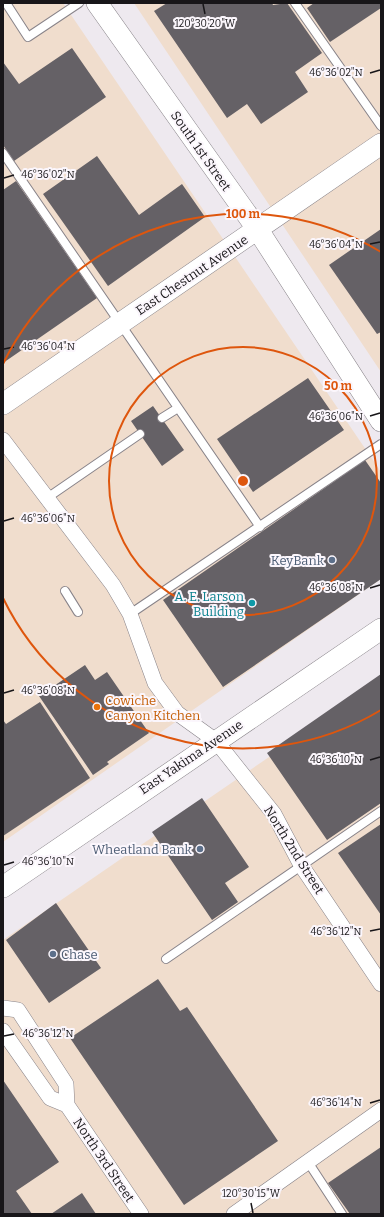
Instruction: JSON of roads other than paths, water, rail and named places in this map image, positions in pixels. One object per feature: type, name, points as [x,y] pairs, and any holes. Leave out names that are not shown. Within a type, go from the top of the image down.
[{"type":"main road","name":"South 1st Street","points":[[98,3],[258,230],[381,421]]},
{"type":"main road","name":"East Chestnut Avenue","points":[[3,404],[381,144]]},
{"type":"main road","name":"East Yakima Avenue","points":[[3,887],[216,741],[380,633]]},
{"type":"street","name":"North 2nd Street","points":[[3,440],[111,581],[130,614],[155,683],[177,713],[216,741],[274,814],[301,865],[381,984]]},
{"type":"street","name":"North 3rd Street","points":[[3,1008],[18,1010],[39,1040],[66,1084],[67,1105],[141,1214]]},
{"type":"street","name":"North 3rd Street","points":[[3,1031],[50,1098],[67,1105]]},
{"type":"street","points":[[234,1214],[381,1110]]},
{"type":"lane","points":[[6,3],[28,37],[79,3]]},
{"type":"lane","points":[[295,3],[381,126]]},
{"type":"lane","points":[[4,156],[260,526]]},
{"type":"lane","points":[[162,418],[178,408]]},
{"type":"lane","points":[[48,498],[140,434]]},
{"type":"lane","points":[[130,614],[381,444]]},
{"type":"lane","points":[[65,591],[78,612]]},
{"type":"lane","points":[[166,959],[381,811]]},
{"type":"lane","points":[[308,1162],[342,1214]]},
{"type":"place","name":"KeyBank","points":[[332,560]]},
{"type":"place","name":"A. E. Larson Building","points":[[252,603]]},
{"type":"place","name":"Cowiche Canyon Kitchen","points":[[97,707]]},
{"type":"place","name":"Wheatland Bank","points":[[200,849]]},
{"type":"place","name":"Chase","points":[[53,954]]}]
